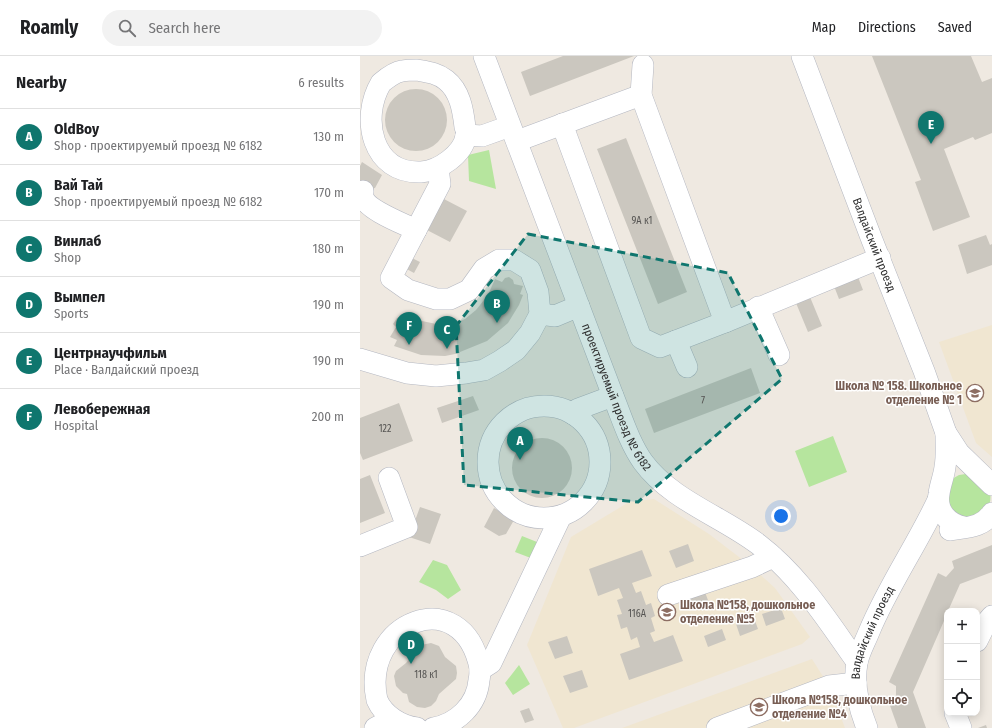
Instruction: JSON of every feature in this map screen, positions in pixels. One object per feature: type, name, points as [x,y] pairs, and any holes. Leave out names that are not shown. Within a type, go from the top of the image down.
[{"type":"street","name":"проектируемый проезд № 6182","points":[[484,56],[613,396],[632,441],[644,462],[662,481],[686,500],[759,544],[773,557],[812,598],[857,662]]},
{"type":"street","name":"Валдайский проезд","points":[[802,56],[924,371],[946,433],[959,453],[989,481]]},
{"type":"street","points":[[643,65],[641,95],[725,322]]},
{"type":"street","points":[[417,70],[433,72],[446,81],[457,93],[464,113],[466,135],[460,149],[450,160],[438,168],[423,172],[408,172],[393,166],[380,157],[371,145],[366,131],[365,116],[368,102],[367,92],[387,78],[401,71],[417,70]]},
{"type":"street","points":[[466,135],[482,136],[513,134],[562,124],[641,95]]},
{"type":"street","points":[[562,124],[641,338],[660,347],[725,322],[758,307],[880,258]]},
{"type":"street","points":[[360,359],[407,373],[436,376],[484,370],[516,350],[530,333],[540,314],[538,292],[530,270],[514,260],[499,260],[484,270],[470,290],[450,299],[436,299],[408,290],[391,278],[440,184],[438,168]]},
{"type":"street","points":[[363,190],[363,197],[375,210],[416,230]]},
{"type":"street","points":[[540,314],[555,316],[578,306]]},
{"type":"street","points":[[758,307],[779,355]]},
{"type":"street","points":[[676,341],[687,367]]},
{"type":"street","points":[[573,414],[578,409],[613,396]]},
{"type":"street","points":[[537,406],[556,407],[573,414],[587,426],[596,442],[600,460],[598,478],[590,494],[578,507],[561,516],[543,518],[524,515],[508,506],[496,492],[489,474],[488,456],[493,438],[504,422],[519,412],[537,406]]},
{"type":"street","name":"Валдайский проезд","points":[[940,494],[945,468],[946,433]]},
{"type":"street","name":"Валдайский проезд","points":[[867,728],[857,697],[857,662],[872,624],[916,543],[948,477],[960,471],[972,471],[989,481]]},
{"type":"street","points":[[360,546],[407,528],[389,478]]},
{"type":"street","points":[[940,494],[939,506],[944,517],[953,524],[964,528]]},
{"type":"street","points":[[480,670],[491,663],[561,516]]},
{"type":"street","points":[[916,543],[925,538],[943,532],[975,527],[990,518]]},
{"type":"street","points":[[668,594],[752,567],[773,557]]},
{"type":"street","points":[[980,635],[986,623],[992,616]]},
{"type":"street","points":[[417,728],[384,723],[377,700],[371,689],[370,670],[374,653],[383,637],[398,626],[415,620],[434,619],[451,625],[466,636],[476,652],[480,670],[478,688],[471,704],[459,717],[444,726],[433,728]]},
{"type":"street","points":[[834,629],[851,629],[872,624]]},
{"type":"street","points":[[717,728],[829,686],[856,683]]},
{"type":"street","points":[[956,716],[962,728]]},
{"type":"highlighted area","points":[[528,234],[728,273],[782,379],[638,502],[464,485],[456,326]]},
{"type":"shaded area","name":"Школа № 158. Школьное отделение № 1","points":[[992,325],[992,457],[976,443],[939,342]]},
{"type":"shaded area","name":"Школа №158, дошкольное отделение №5","points":[[654,499],[709,534],[752,567],[775,588],[810,637],[802,644],[574,728],[563,728],[527,645],[571,537],[629,502]]},
{"type":"shaded area","name":"Школа №158, дошкольное отделение №4","points":[[812,659],[829,686],[845,728],[622,728]]},
{"type":"green space","points":[[489,150],[496,189],[469,181],[468,155]]},
{"type":"green space","points":[[833,436],[847,472],[809,487],[795,451]]},
{"type":"green space","points":[[966,474],[990,489],[989,506],[979,521],[946,513],[952,479],[959,475]]},
{"type":"green space","points":[[522,536],[542,544],[536,560],[515,552]]},
{"type":"green space","points":[[433,560],[447,565],[461,590],[448,599],[436,590],[419,582]]},
{"type":"green space","points":[[519,665],[530,684],[513,695],[505,683]]},
{"type":"building","points":[[563,56],[634,56],[530,96],[521,72]]},
{"type":"building","points":[[872,56],[971,56],[982,82],[992,78],[992,133],[975,140],[973,137],[944,149],[970,217],[933,231],[915,182],[921,180]]},
{"type":"building","points":[[416,89],[428,92],[438,98],[444,108],[447,120],[444,132],[438,142],[428,148],[416,151],[404,148],[394,142],[388,132],[385,120],[388,108],[394,98],[404,92]]},
{"type":"building","points":[[626,138],[687,292],[658,304],[597,149]]},
{"type":"building","points":[[362,162],[382,175],[375,188],[368,189],[360,184],[360,166]]},
{"type":"building","points":[[442,198],[467,211],[450,242],[425,229]]},
{"type":"building","points":[[986,235],[990,245],[992,244],[992,265],[967,274],[958,245]]},
{"type":"building","points":[[408,256],[420,262],[414,273],[403,267]]},
{"type":"building","points":[[509,277],[513,280],[514,284],[523,286],[520,294],[523,295],[508,323],[487,341],[460,353],[445,356],[421,355],[394,346],[397,340],[390,337],[396,327],[393,324],[397,318],[401,317],[407,321],[410,316],[422,321],[441,325],[455,323],[465,319],[476,310],[488,295],[495,279],[502,282],[505,278]]},
{"type":"building","points":[[858,277],[863,290],[839,299],[834,286]]},
{"type":"building","points":[[810,297],[822,326],[808,332],[796,303]]},
{"type":"building","points":[[751,368],[760,393],[654,433],[645,409]]},
{"type":"building","points":[[473,396],[479,410],[442,423],[437,408]]},
{"type":"building","points":[[399,403],[413,441],[363,460],[360,453],[360,418]]},
{"type":"building","points":[[536,438],[548,438],[559,443],[567,451],[572,462],[570,480],[559,493],[548,498],[536,498],[525,493],[517,485],[512,474],[512,462],[517,451],[525,443]]},
{"type":"building","points":[[370,475],[385,513],[360,523],[360,479]]},
{"type":"building","points":[[420,507],[441,514],[430,544],[409,537]]},
{"type":"building","points":[[494,508],[514,520],[506,534],[499,536],[484,527]]},
{"type":"building","points":[[688,544],[694,561],[676,568],[669,551]]},
{"type":"building","points":[[992,545],[992,572],[960,584],[949,608],[944,608],[944,621],[913,692],[926,728],[898,728],[888,700],[896,698],[896,686],[889,682],[938,573],[946,577],[954,568],[952,561]]},
{"type":"building","points":[[642,550],[652,576],[632,583],[636,593],[641,591],[646,605],[651,603],[655,616],[651,618],[655,631],[650,633],[654,642],[673,635],[683,661],[629,680],[620,654],[640,647],[637,637],[631,640],[627,627],[621,629],[617,615],[622,614],[617,600],[623,598],[619,588],[598,596],[589,569]]},
{"type":"building","points":[[705,592],[709,603],[690,609],[686,598]]},
{"type":"building","points":[[781,608],[785,619],[766,626],[762,614]]},
{"type":"building","points":[[754,618],[758,629],[740,636],[736,624]]},
{"type":"building","points":[[722,629],[726,640],[708,647],[704,636]]},
{"type":"building","points":[[567,636],[573,653],[555,659],[548,642]]},
{"type":"building","points":[[431,643],[439,646],[445,657],[456,666],[456,679],[439,694],[436,701],[431,706],[425,708],[417,707],[409,702],[407,694],[403,693],[396,686],[394,676],[396,671],[406,663],[421,645]]},
{"type":"building","points":[[582,670],[588,687],[570,693],[563,676]]},
{"type":"building","points":[[529,708],[534,720],[525,723],[520,711]]},
{"type":"building","points":[[986,725],[987,728],[978,728]]},
{"type":"place","name":"Центрнаучфильм","points":[[931,144]]},
{"type":"place","name":"Вай Тай","points":[[497,323]]},
{"type":"place","name":"Левобережная","points":[[409,345]]},
{"type":"place","name":"Винлаб","points":[[447,349]]},
{"type":"place","name":"Школа № 158. Школьное отделение № 1","points":[[975,393]]},
{"type":"place","name":"OldBoy","points":[[520,460]]},
{"type":"place","name":"Школа №158, дошкольное отделение №5","points":[[667,612]]},
{"type":"place","name":"Вымпел","points":[[411,664]]},
{"type":"place","name":"Школа №158, дошкольное отделение №4","points":[[759,707]]}]
